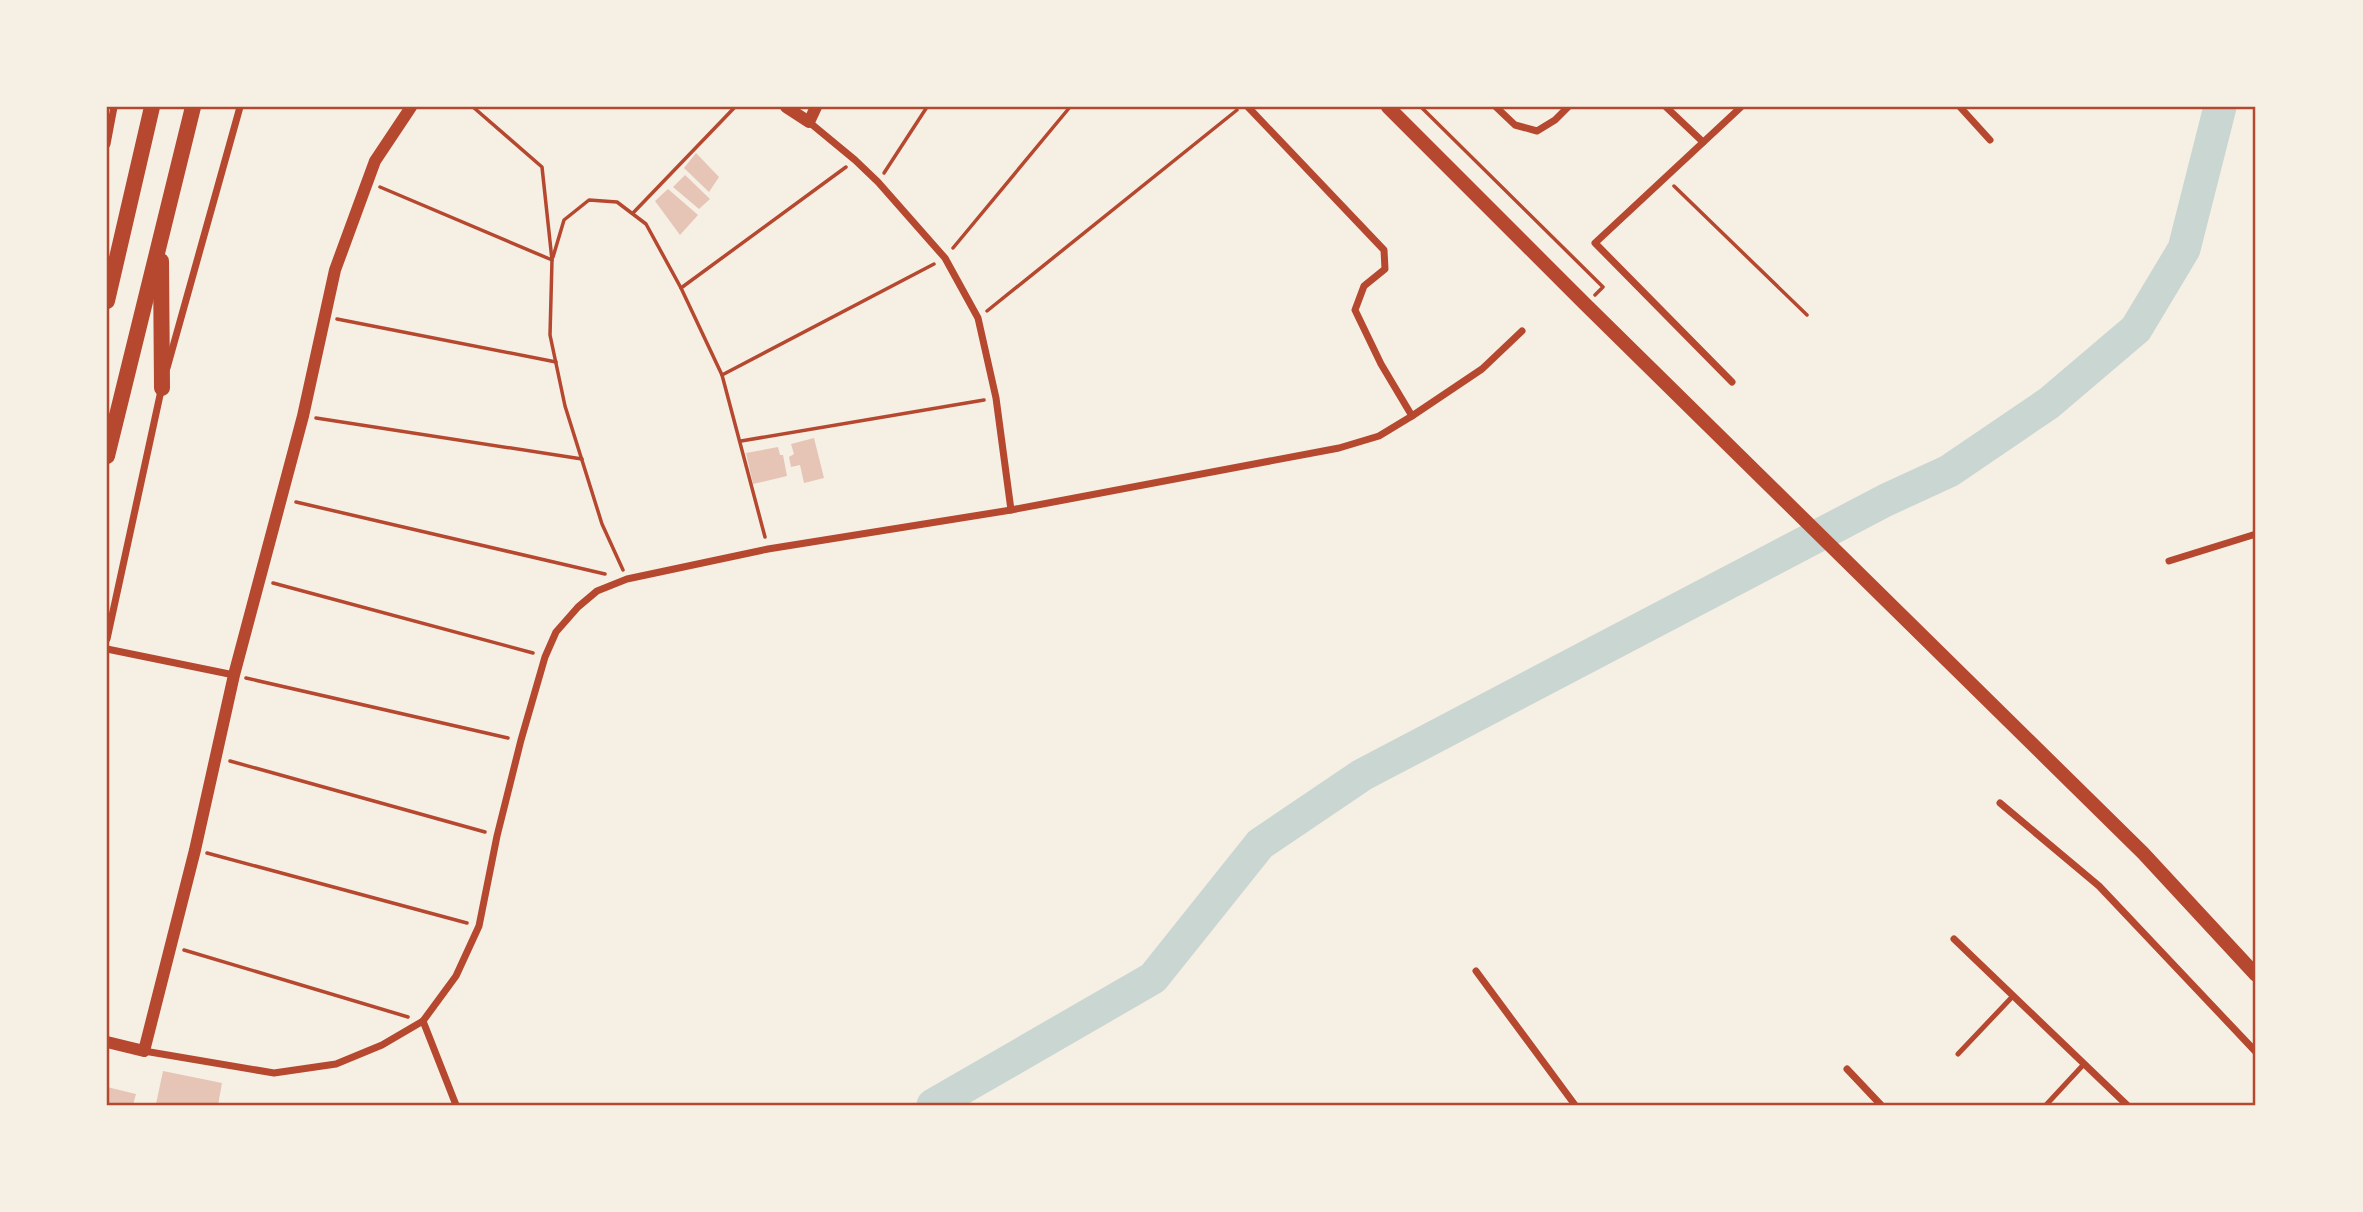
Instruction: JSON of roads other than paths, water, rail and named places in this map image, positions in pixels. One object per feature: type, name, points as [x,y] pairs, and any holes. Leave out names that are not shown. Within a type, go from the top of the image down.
[{"type":"highway","points":[[107,301],[152,107]]},
{"type":"highway","points":[[107,456],[193,107]]},
{"type":"highway","points":[[161,238],[162,388]]},
{"type":"main road","points":[[1388,107],[2143,853],[2256,975]]},
{"type":"street","points":[[107,144],[114,107]]},
{"type":"street","points":[[107,639],[162,388],[240,107]]},
{"type":"street","points":[[144,1051],[195,850],[234,675],[303,416],[335,270],[375,161],[411,107]]},
{"type":"street","points":[[786,107],[809,122],[855,160],[945,258],[978,318],[996,398],[1012,510]]},
{"type":"street","points":[[809,122],[816,107]]},
{"type":"street","points":[[1248,107],[1384,250],[1385,269],[1364,286],[1355,310],[1381,364],[1412,416]]},
{"type":"street","points":[[1496,107],[1515,125],[1537,131],[1555,120],[1568,107]]},
{"type":"street","points":[[1666,107],[1703,142]]},
{"type":"street","points":[[1732,382],[1595,243],[1741,107]]},
{"type":"street","points":[[1960,107],[1990,140]]},
{"type":"street","points":[[107,1042],[274,1073],[335,1064],[382,1045],[423,1021],[456,976],[479,926],[521,740],[545,657],[556,632],[578,607],[597,591],[627,579],[768,549],[1012,510],[1339,448],[1379,436],[1412,416],[1482,369],[1522,331]]},
{"type":"street","points":[[2169,561],[2256,534]]},
{"type":"street","points":[[107,649],[234,675]]},
{"type":"street","points":[[2000,803],[2099,886],[2256,1052]]},
{"type":"street","points":[[1954,939],[2127,1105]]},
{"type":"street","points":[[1476,971],[1575,1105]]},
{"type":"street","points":[[423,1021],[456,1105]]},
{"type":"street","points":[[1847,1069],[1881,1105]]},
{"type":"lane","points":[[1958,1054],[2013,996]]},
{"type":"lane","points":[[2046,1105],[2084,1064]]},
{"type":"waterway","points":[[933,1105],[1153,978],[1260,844],[1362,775],[1886,500],[1949,471],[2049,403],[2136,329],[2184,249],[2220,107]]}]
